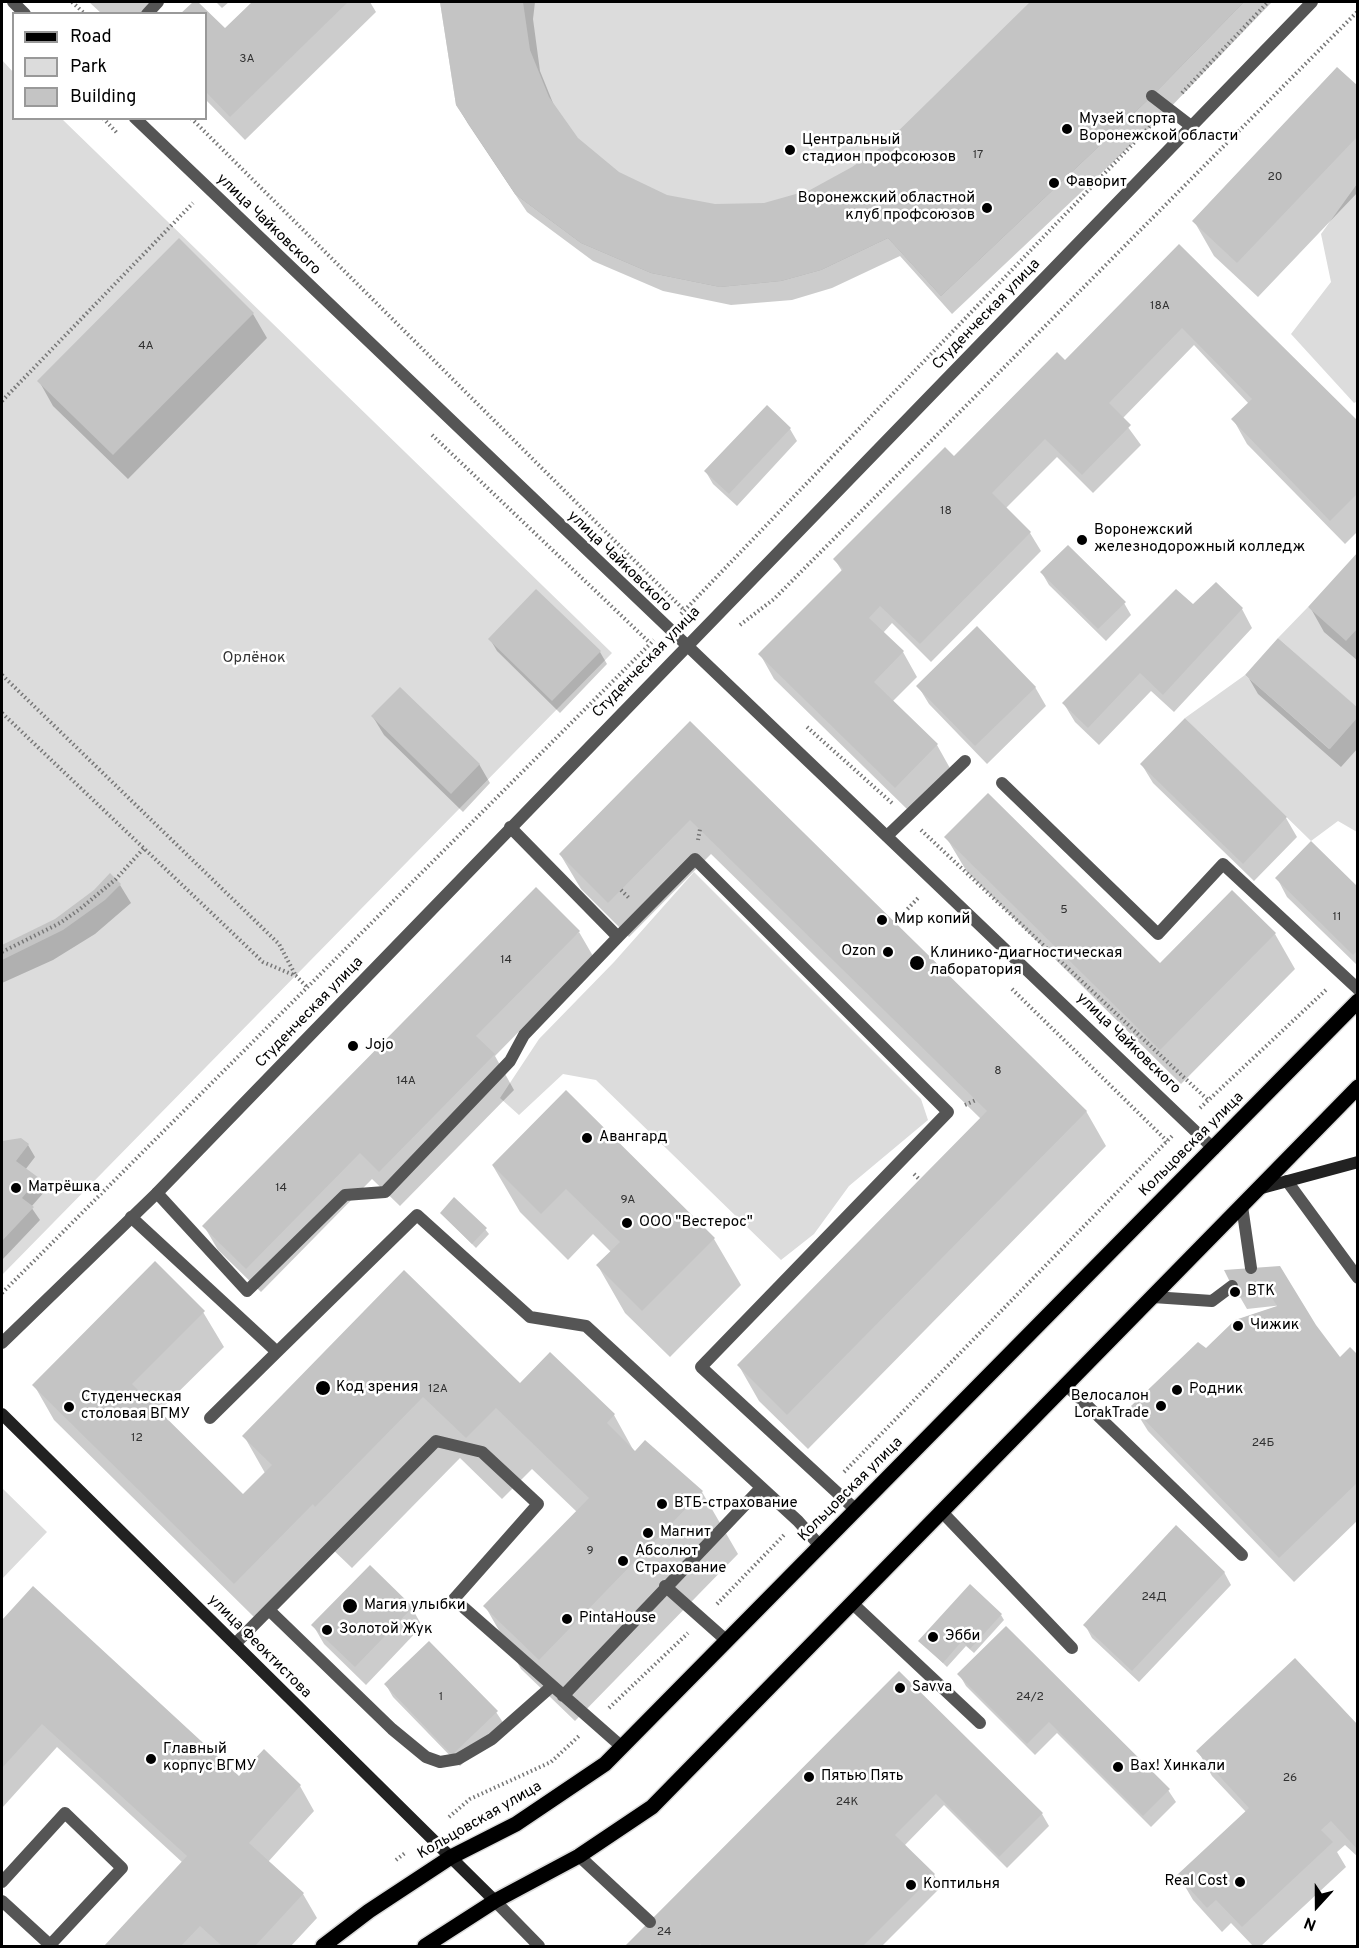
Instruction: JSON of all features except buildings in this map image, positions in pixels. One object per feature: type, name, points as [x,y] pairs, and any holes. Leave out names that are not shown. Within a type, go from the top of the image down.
[{"type":"main road","name":"Кольцовская улица","points":[[323,1947],[369,1911],[451,1857],[516,1824],[605,1764],[1358,1001]]},
{"type":"main road","points":[[425,1947],[495,1901],[579,1856],[652,1807],[1358,1087]]},
{"type":"street","name":"Студенческая улица","points":[[2,1343],[157,1193],[1312,2]]},
{"type":"street","points":[[1152,96],[1191,126]]},
{"type":"street","name":"улица Чайковского","points":[[137,120],[666,628],[1214,1149]]},
{"type":"street","points":[[887,836],[965,761]]},
{"type":"street","points":[[1002,783],[1158,934],[1223,864],[1358,989]]},
{"type":"street","points":[[510,827],[618,937]]},
{"type":"street","points":[[157,1193],[247,1291],[345,1195],[385,1192],[510,1061],[524,1035],[694,860],[948,1112],[701,1367],[856,1510]]},
{"type":"street","points":[[1258,1189],[1358,1162]]},
{"type":"street","points":[[1287,1181],[1358,1278]]},
{"type":"street","points":[[1242,1206],[1251,1268]]},
{"type":"street","points":[[210,1418],[417,1215],[530,1317],[586,1326],[760,1489],[798,1521],[820,1546]]},
{"type":"street","points":[[131,1217],[277,1352]]},
{"type":"street","points":[[1153,1296],[1212,1301],[1232,1286]]},
{"type":"street","points":[[1066,1385],[1242,1556]]},
{"type":"street","name":"улица Феоктистова","points":[[2,1414],[495,1901]]},
{"type":"street","points":[[235,1644],[436,1441],[482,1452],[538,1504],[454,1599],[622,1747]]},
{"type":"street","points":[[562,1696],[760,1489]]},
{"type":"street","points":[[942,1512],[1072,1648]]},
{"type":"street","points":[[665,1586],[727,1641]]},
{"type":"street","points":[[852,1603],[980,1723]]},
{"type":"street","points":[[269,1610],[392,1729],[426,1757],[440,1762],[458,1759],[492,1739],[552,1686]]},
{"type":"street","points":[[2,1882],[65,1813],[123,1868],[50,1946],[2,1901]]},
{"type":"street","points":[[579,1856],[650,1922]]},
{"type":"street","points":[[495,1901],[539,1947]]},
{"type":"path","points":[[2,1293],[684,610],[1268,2]]},
{"type":"path","points":[[193,120],[684,610]]},
{"type":"path","points":[[2,401],[207,188]]},
{"type":"path","points":[[2,675],[279,944],[296,976],[307,987]]},
{"type":"path","points":[[2,713],[263,962],[296,976]]},
{"type":"path","points":[[802,723],[907,817],[1209,1100]]},
{"type":"path","points":[[2,952],[52,927],[80,909],[116,879],[144,848]]},
{"type":"path","points":[[895,922],[919,897]]},
{"type":"path","points":[[831,1486],[1187,1121],[1342,975]]},
{"type":"path","points":[[449,1816],[470,1799],[551,1762],[702,1619],[798,1521]]},
{"type":"path","points":[[396,1860],[405,1853]]},
{"type":"green space","name":"Центральный стадион профсоюзов","points":[[440,2],[1244,2],[1152,96],[941,296],[888,238],[821,270],[781,281],[720,287],[651,273],[581,243],[515,194],[456,105]]},
{"type":"green space","name":"Орлёнок","points":[[2,60],[12,71],[12,120],[63,120],[612,653],[2,1275]]},
{"type":"green space","points":[[1357,184],[1358,401],[1354,403],[1291,334],[1331,282],[1321,234]]},
{"type":"green space","points":[[1308,607],[1357,628],[1357,708],[1278,638]]},
{"type":"green space","points":[[1245,675],[1329,749],[1357,717],[1357,832],[1338,821],[1311,841],[1185,718]]},
{"type":"green space","points":[[694,872],[921,1099],[928,1120],[849,1186],[814,1234],[781,1260],[596,1080],[563,1074],[519,1115],[500,1098],[539,1039],[614,962]]},
{"type":"green space","points":[[2,1488],[47,1532],[2,1579]]},
{"type":"place","name":"Музей спорта Воронежской области","points":[[1067,129]]},
{"type":"place","name":"Центральный стадион профсоюзов","points":[[790,150]]},
{"type":"place","name":"Фаворит","points":[[1054,183]]},
{"type":"place","name":"Воронежский областной клуб профсоюзов","points":[[987,208]]},
{"type":"place","name":"Воронежский железнодорожный колледж","points":[[1082,540]]},
{"type":"place","name":"Мир копий","points":[[882,920]]},
{"type":"place","name":"Ozon","points":[[888,952]]},
{"type":"place","name":"Клинико-диагностическая лаборатория","points":[[917,963]]},
{"type":"place","name":"Jojo","points":[[353,1046]]},
{"type":"place","name":"Авангард","points":[[587,1138]]},
{"type":"place","name":"Матрёшка","points":[[16,1188]]},
{"type":"place","name":"ООО \"Вестерос\"","points":[[627,1223]]},
{"type":"place","name":"ВТК","points":[[1235,1292]]},
{"type":"place","name":"Чижик","points":[[1238,1326]]},
{"type":"place","name":"Код зрения","points":[[323,1388]]},
{"type":"place","name":"Родник","points":[[1177,1390]]},
{"type":"place","name":"Велосалон LorakTrade","points":[[1161,1406]]},
{"type":"place","name":"Студенческая столовая ВГМУ","points":[[69,1407]]},
{"type":"place","name":"ВТБ-страхование","points":[[662,1504]]},
{"type":"place","name":"Магнит","points":[[648,1533]]},
{"type":"place","name":"Абсолют Страхование","points":[[623,1561]]},
{"type":"place","name":"Магия улыбки","points":[[350,1606]]},
{"type":"place","name":"PintaHouse","points":[[567,1619]]},
{"type":"place","name":"Золотой Жук","points":[[327,1630]]},
{"type":"place","name":"Эбби","points":[[933,1637]]},
{"type":"place","name":"Savva","points":[[900,1688]]},
{"type":"place","name":"Главный корпус ВГМУ","points":[[151,1759]]},
{"type":"place","name":"Вах! Хинкали","points":[[1118,1767]]},
{"type":"place","name":"Пятью Пять","points":[[809,1777]]},
{"type":"place","name":"Real Cost","points":[[1240,1882]]},
{"type":"place","name":"Коптильня","points":[[911,1885]]}]
